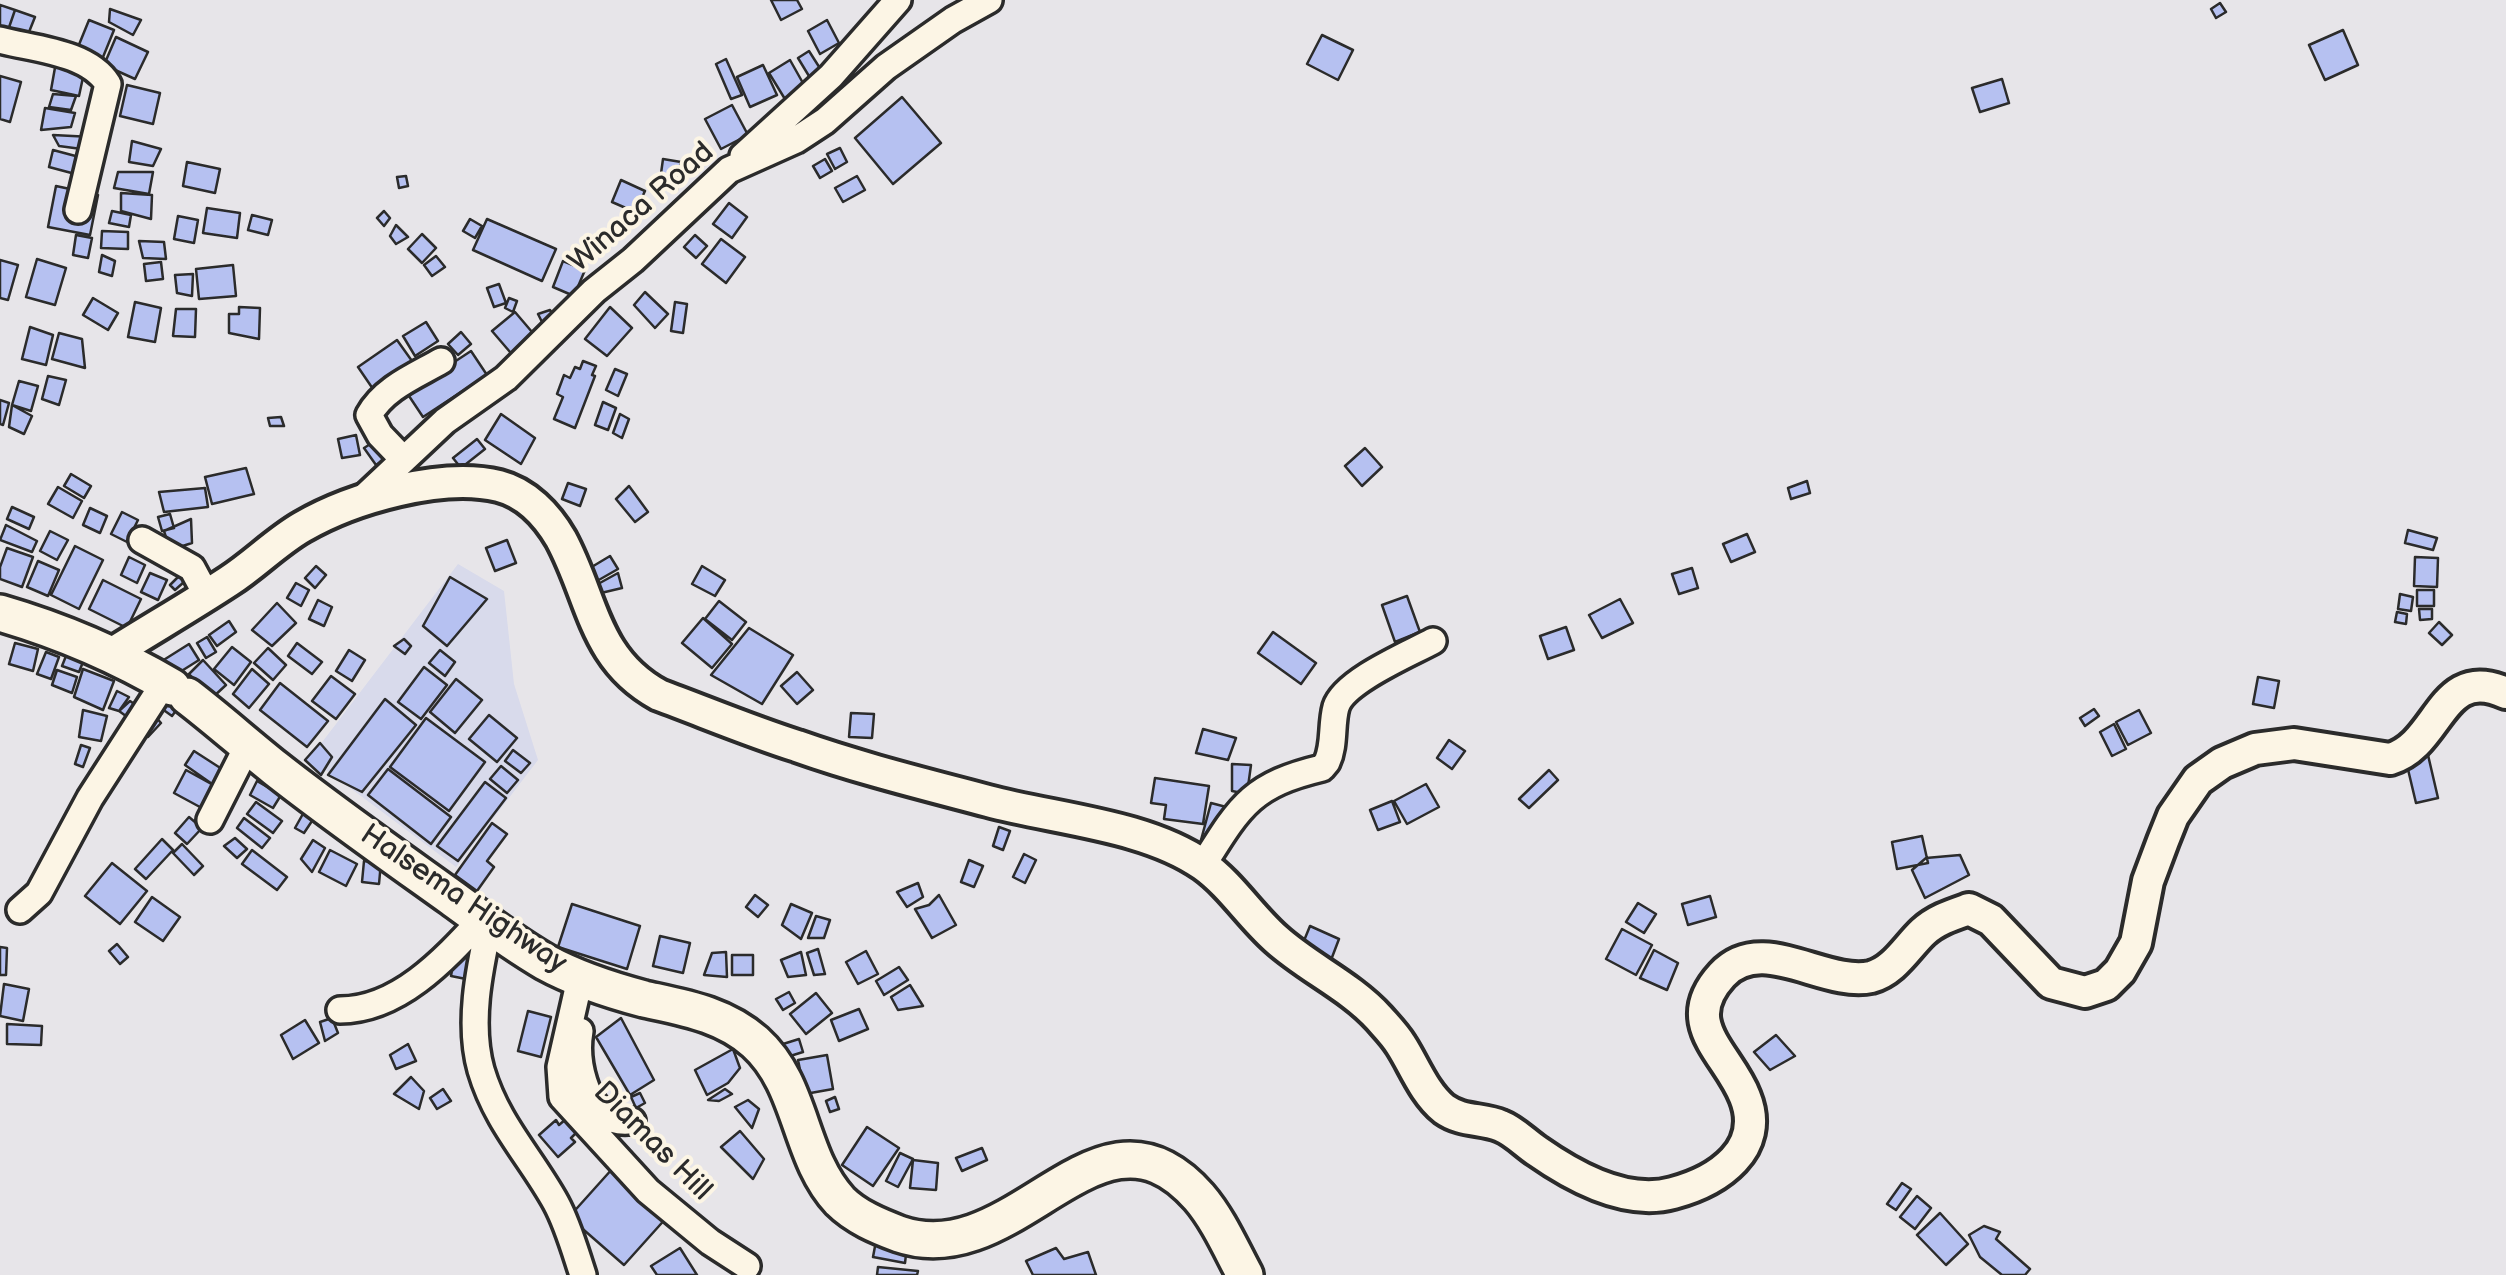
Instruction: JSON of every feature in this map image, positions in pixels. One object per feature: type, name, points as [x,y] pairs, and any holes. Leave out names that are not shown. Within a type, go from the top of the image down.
[{"type":"highway","name":"Halsema Highway","points":[[0,613],[113,653],[174,689],[485,923],[588,982],[696,1010],[726,1022],[755,1042],[776,1065],[793,1096],[828,1185],[842,1203],[867,1221],[905,1237],[948,1241],[984,1234],[1012,1221],[1086,1172],[1109,1162],[1136,1159],[1163,1168],[1198,1196],[1245,1275]]},
{"type":"main road","points":[[113,653],[228,582],[300,528],[361,500],[438,484],[502,487],[523,497],[546,516],[562,542],[613,659],[638,684],[798,747],[896,777],[1026,812],[1150,839],[1180,850],[1202,864],[1275,938],[1374,1013],[1399,1042],[1441,1107],[1461,1119],[1501,1126],[1602,1188],[1638,1195],[1670,1194],[1730,1166],[1746,1147],[1750,1121],[1746,1098],[1716,1051],[1704,1012],[1707,994],[1726,970],[1748,960],[1780,960],[1846,977],[1872,977],[1891,967],[1924,931],[1941,919],[1969,909],[1991,920],[2051,983],[2085,992],[2106,986],[2136,943],[2148,881],[2173,816],[2198,780],[2255,749],[2294,744],[2390,760],[2418,744],[2459,691],[2489,686],[2506,693]]},
{"type":"street","points":[[729,170],[830,76],[898,0]]},
{"type":"street","name":"Winaca Road","points":[[361,500],[445,422],[506,378],[594,291],[729,170],[811,131],[886,67],[989,0]]},
{"type":"street","points":[[0,40],[82,61],[100,72],[108,84],[78,210]]},
{"type":"street","points":[[403,460],[380,435],[369,415],[376,402],[402,395],[441,361]]},
{"type":"street","points":[[142,540],[192,568],[206,594]]},
{"type":"street","points":[[1202,864],[1234,816],[1255,794],[1268,784],[1322,768],[1328,762],[1336,705],[1342,696],[1360,681],[1433,641]]},
{"type":"street","points":[[20,910],[40,893],[90,798],[174,689]]},
{"type":"street","points":[[210,820],[248,745]]},
{"type":"street","points":[[340,1010],[367,1008],[392,998],[485,923]]},
{"type":"street","points":[[485,923],[475,1032],[480,1067],[496,1111],[555,1202],[583,1275]]},
{"type":"street","points":[[588,982],[577,1047],[581,1072],[596,1105],[614,1120],[632,1121]]},
{"type":"street","name":"Diamas Hill","points":[[588,982],[560,1067],[562,1097],[648,1191],[710,1242],[747,1266]]},
{"type":"shaded area","points":[[458,564],[504,591],[514,684],[538,760],[456,867],[310,758]]},
{"type":"building","points":[[771,0],[797,0],[802,9],[781,20]]},
{"type":"building","points":[[2220,3],[2226,12],[2216,18],[2211,9]]},
{"type":"building","points":[[0,5],[15,10],[5,39],[0,37]]},
{"type":"building","points":[[110,9],[141,20],[133,35],[109,22]]},
{"type":"building","points":[[15,10],[35,17],[25,42],[5,39]]},
{"type":"building","points":[[89,20],[114,30],[101,62],[76,52]]},
{"type":"building","points":[[827,20],[839,43],[820,54],[808,31]]},
{"type":"building","points":[[2343,30],[2358,65],[2325,80],[2309,45]]},
{"type":"building","points":[[1322,35],[1353,50],[1338,80],[1307,64]]},
{"type":"building","points":[[116,37],[148,52],[135,79],[104,65]]},
{"type":"building","points":[[809,51],[823,73],[812,81],[798,58]]},
{"type":"building","points":[[726,59],[742,95],[731,99],[716,64]]},
{"type":"building","points":[[790,60],[808,92],[788,104],[769,73]]},
{"type":"building","points":[[56,62],[85,68],[79,96],[51,90]]},
{"type":"building","points":[[763,65],[777,95],[750,107],[737,77]]},
{"type":"building","points":[[0,76],[21,82],[10,122],[0,119]]},
{"type":"building","points":[[2002,79],[2009,103],[1980,112],[1972,88]]},
{"type":"building","points":[[127,85],[160,93],[153,124],[120,116]]},
{"type":"building","points":[[53,94],[76,96],[71,110],[49,107]]},
{"type":"building","points":[[902,97],[941,143],[893,184],[855,138]]},
{"type":"building","points":[[732,105],[748,135],[721,149],[705,119]]},
{"type":"building","points":[[45,108],[75,113],[71,127],[41,130]]},
{"type":"building","points":[[53,135],[92,137],[89,150],[59,146]]},
{"type":"building","points":[[132,141],[161,149],[153,166],[129,162]]},
{"type":"building","points":[[840,148],[847,162],[835,169],[827,154]]},
{"type":"building","points":[[53,150],[83,158],[79,175],[49,167]]},
{"type":"building","points":[[663,159],[681,162],[677,190],[659,188]]},
{"type":"building","points":[[825,159],[832,171],[820,178],[813,166]]},
{"type":"building","points":[[187,162],[220,169],[215,193],[183,186]]},
{"type":"building","points":[[118,172],[153,172],[149,194],[114,188]]},
{"type":"building","points":[[406,176],[408,186],[399,188],[397,177]]},
{"type":"building","points":[[857,176],[865,190],[843,202],[835,188]]},
{"type":"building","points":[[621,180],[645,191],[635,212],[612,202]]},
{"type":"building","points":[[56,186],[98,195],[90,235],[48,227]]},
{"type":"building","points":[[121,193],[152,195],[151,219],[121,211]]},
{"type":"building","points":[[729,203],[747,217],[732,238],[713,224]]},
{"type":"building","points":[[207,208],[240,213],[237,238],[203,233]]},
{"type":"building","points":[[112,211],[131,215],[129,227],[109,223]]},
{"type":"building","points":[[384,211],[390,218],[384,226],[377,218]]},
{"type":"building","points":[[252,215],[272,220],[268,235],[248,230]]},
{"type":"building","points":[[178,216],[198,220],[194,243],[174,239]]},
{"type":"building","points":[[470,219],[482,226],[475,238],[463,231]]},
{"type":"building","points":[[487,219],[556,249],[542,281],[473,250]]},
{"type":"building","points":[[396,225],[408,237],[396,244],[390,236]]},
{"type":"building","points":[[102,231],[128,232],[128,249],[101,248]]},
{"type":"building","points":[[422,234],[436,248],[422,263],[408,249]]},
{"type":"building","points":[[76,235],[92,238],[88,258],[73,255]]},
{"type":"building","points":[[695,235],[707,246],[696,258],[684,247]]},
{"type":"building","points":[[721,239],[745,257],[726,283],[702,264]]},
{"type":"building","points":[[139,241],[164,242],[166,259],[143,258]]},
{"type":"building","points":[[102,255],[115,261],[112,276],[99,272]]},
{"type":"building","points":[[436,256],[445,267],[432,276],[424,265]]},
{"type":"building","points":[[37,259],[66,268],[55,305],[26,297]]},
{"type":"building","points":[[0,260],[18,265],[8,300],[0,298]]},
{"type":"building","points":[[563,261],[585,270],[574,296],[553,287]]},
{"type":"building","points":[[161,262],[163,279],[146,281],[144,264]]},
{"type":"building","points":[[233,265],[236,296],[199,299],[196,269]]},
{"type":"building","points":[[193,274],[192,296],[177,293],[175,275]]},
{"type":"building","points":[[499,284],[506,303],[494,307],[487,288]]},
{"type":"building","points":[[645,292],[668,314],[655,328],[634,305]]},
{"type":"building","points":[[93,298],[118,313],[108,330],[83,315]]},
{"type":"building","points":[[509,298],[517,301],[513,312],[505,308]]},
{"type":"building","points":[[135,302],[161,308],[155,342],[128,337]]},
{"type":"building","points":[[675,302],[687,304],[683,333],[671,331]]},
{"type":"building","points":[[239,307],[260,308],[259,339],[229,333],[229,314],[239,314]]},
{"type":"building","points":[[610,307],[632,328],[607,356],[585,339]]},
{"type":"building","points":[[176,309],[196,309],[195,337],[173,336]]},
{"type":"building","points":[[550,310],[556,319],[543,324],[538,314]]},
{"type":"building","points":[[515,312],[538,339],[516,359],[492,331]]},
{"type":"building","points":[[426,322],[438,341],[415,356],[403,336]]},
{"type":"building","points":[[30,327],[53,335],[46,365],[22,359]]},
{"type":"building","points":[[461,332],[471,344],[458,355],[448,344]]},
{"type":"building","points":[[59,333],[82,339],[85,368],[52,359]]},
{"type":"building","points":[[397,340],[412,361],[373,389],[358,367]]},
{"type":"building","points":[[471,351],[487,375],[423,417],[407,393]]},
{"type":"building","points":[[583,361],[596,366],[592,375],[595,376],[575,428],[554,419],[563,397],[557,394],[564,375],[570,378]]},
{"type":"building","points":[[615,369],[627,374],[618,396],[606,390]]},
{"type":"building","points":[[48,376],[66,380],[59,405],[42,399]]},
{"type":"building","points":[[19,381],[38,386],[31,411],[12,405]]},
{"type":"building","points":[[0,400],[9,403],[3,425],[0,424]]},
{"type":"building","points":[[603,402],[616,408],[608,430],[595,425]]},
{"type":"building","points":[[12,405],[32,416],[24,434],[9,427]]},
{"type":"building","points":[[501,414],[535,438],[521,464],[485,440]]},
{"type":"building","points":[[620,414],[629,419],[622,438],[613,433]]},
{"type":"building","points":[[281,417],[284,426],[270,426],[268,418]]},
{"type":"building","points":[[356,435],[360,455],[342,458],[338,439]]},
{"type":"building","points":[[477,439],[485,449],[461,468],[453,458]]},
{"type":"building","points":[[375,441],[387,458],[376,465],[364,448]]},
{"type":"building","points":[[1365,448],[1382,467],[1362,486],[1345,466]]},
{"type":"building","points":[[246,468],[254,494],[212,504],[205,477]]},
{"type":"building","points":[[71,474],[91,486],[84,498],[64,486]]},
{"type":"building","points":[[1807,481],[1810,493],[1791,499],[1788,488]]},
{"type":"building","points":[[568,483],[586,489],[580,506],[562,499]]},
{"type":"building","points":[[629,486],[648,512],[635,522],[616,499]]},
{"type":"building","points":[[58,487],[82,501],[73,518],[48,504]]},
{"type":"building","points":[[205,488],[208,507],[164,512],[159,492]]},
{"type":"building","points":[[12,507],[34,517],[29,529],[7,519]]},
{"type":"building","points":[[90,508],[107,516],[100,533],[83,525]]},
{"type":"building","points":[[122,512],[138,520],[127,542],[111,534]]},
{"type":"building","points":[[170,514],[174,528],[162,531],[158,517]]},
{"type":"building","points":[[191,519],[192,543],[170,550],[164,531]]},
{"type":"building","points":[[6,525],[37,541],[32,552],[0,540]]},
{"type":"building","points":[[2408,530],[2437,538],[2433,550],[2405,543]]},
{"type":"building","points":[[50,531],[68,540],[57,560],[40,551]]},
{"type":"building","points":[[1747,534],[1755,552],[1731,562],[1723,544]]},
{"type":"building","points":[[507,540],[516,563],[495,571],[486,548]]},
{"type":"building","points":[[75,546],[103,560],[79,609],[51,595]]},
{"type":"building","points":[[7,548],[33,557],[22,587],[0,579]]},
{"type":"building","points":[[610,556],[618,569],[597,581],[590,568]]},
{"type":"building","points":[[129,557],[145,565],[137,583],[121,575]]},
{"type":"building","points":[[2415,557],[2438,558],[2437,587],[2414,586]]},
{"type":"building","points":[[38,561],[59,570],[48,596],[27,587]]},
{"type":"building","points":[[316,566],[326,575],[315,588],[305,578]]},
{"type":"building","points":[[702,566],[725,580],[715,596],[692,584]]},
{"type":"building","points":[[1692,568],[1698,588],[1679,594],[1672,574]]},
{"type":"building","points":[[150,573],[167,580],[158,600],[141,592]]},
{"type":"building","points":[[618,573],[622,588],[601,593],[598,584]]},
{"type":"building","points":[[179,576],[184,582],[175,590],[170,585]]},
{"type":"building","points":[[450,577],[487,599],[447,646],[423,626]]},
{"type":"building","points":[[103,580],[141,599],[127,628],[89,609]]},
{"type":"building","points":[[296,583],[309,590],[301,606],[287,598]]},
{"type":"building","points":[[2417,590],[2434,590],[2434,606],[2417,606]]},
{"type":"building","points":[[2400,594],[2413,597],[2411,611],[2398,609]]},
{"type":"building","points":[[1407,596],[1420,632],[1395,642],[1382,605]]},
{"type":"building","points":[[1620,599],[1633,623],[1602,638],[1589,615]]},
{"type":"building","points":[[318,600],[332,607],[324,626],[309,619]]},
{"type":"building","points":[[719,601],[746,622],[732,640],[705,619]]},
{"type":"building","points":[[277,603],[296,623],[272,646],[252,630]]},
{"type":"building","points":[[2419,609],[2432,609],[2432,619],[2420,620]]},
{"type":"building","points":[[2397,612],[2407,614],[2406,624],[2395,622]]},
{"type":"building","points":[[703,618],[732,644],[712,668],[682,643]]},
{"type":"building","points":[[229,621],[236,632],[217,646],[209,635]]},
{"type":"building","points":[[2439,622],[2452,635],[2442,645],[2429,633]]},
{"type":"building","points":[[1566,627],[1574,650],[1548,659],[1540,636]]},
{"type":"building","points":[[749,628],[793,655],[762,704],[711,675]]},
{"type":"building","points":[[1273,632],[1316,663],[1301,684],[1258,653]]},
{"type":"building","points":[[207,637],[216,652],[206,658],[197,643]]},
{"type":"building","points":[[404,639],[411,646],[405,654],[394,646]]},
{"type":"building","points":[[15,643],[38,649],[33,671],[9,664]]},
{"type":"building","points":[[297,643],[322,662],[312,674],[288,656]]},
{"type":"building","points":[[189,644],[199,660],[172,677],[162,661]]},
{"type":"building","points":[[232,647],[251,662],[234,685],[214,669]]},
{"type":"building","points":[[268,648],[286,665],[273,680],[254,663]]},
{"type":"building","points":[[349,650],[365,660],[352,681],[336,671]]},
{"type":"building","points":[[440,650],[455,662],[445,676],[429,663]]},
{"type":"building","points":[[46,652],[59,657],[51,679],[37,674]]},
{"type":"building","points":[[66,656],[83,662],[79,672],[62,666]]},
{"type":"building","points":[[203,660],[226,685],[212,698],[189,674]]},
{"type":"building","points":[[424,667],[447,685],[421,719],[398,702]]},
{"type":"building","points":[[83,669],[114,681],[103,710],[74,697]]},
{"type":"building","points":[[252,669],[269,684],[249,708],[233,694]]},
{"type":"building","points":[[57,670],[77,677],[72,693],[52,685]]},
{"type":"building","points":[[797,672],[813,690],[797,704],[781,686]]},
{"type":"building","points":[[331,676],[355,694],[336,719],[312,701]]},
{"type":"building","points":[[2258,677],[2279,681],[2274,708],[2253,704]]},
{"type":"building","points":[[456,679],[482,700],[455,733],[430,712]]},
{"type":"building","points":[[280,683],[328,721],[307,747],[260,710]]},
{"type":"building","points":[[194,686],[172,716],[158,706]]},
{"type":"building","points":[[117,691],[129,697],[119,711],[109,708]]},
{"type":"building","points":[[385,699],[416,725],[362,792],[328,775]]},
{"type":"building","points":[[130,701],[140,708],[130,719],[119,711]]},
{"type":"building","points":[[2094,709],[2099,716],[2085,726],[2080,718]]},
{"type":"building","points":[[83,710],[107,716],[101,741],[79,737]]},
{"type":"building","points":[[2139,710],[2151,733],[2128,745],[2116,722]]},
{"type":"building","points":[[851,713],[874,714],[872,738],[849,737]]},
{"type":"building","points":[[154,715],[161,723],[148,737],[135,734]]},
{"type":"building","points":[[489,715],[517,738],[497,762],[469,739]]},
{"type":"building","points":[[426,718],[485,762],[449,811],[390,767]]},
{"type":"building","points":[[2114,724],[2126,749],[2112,756],[2100,732]]},
{"type":"building","points":[[1203,729],[1236,738],[1228,760],[1196,753]]},
{"type":"building","points":[[1449,740],[1465,751],[1452,769],[1437,758]]},
{"type":"building","points":[[320,743],[332,757],[321,775],[305,760]]},
{"type":"building","points":[[81,745],[90,748],[83,767],[75,764]]},
{"type":"building","points":[[513,750],[530,763],[521,773],[505,761]]},
{"type":"building","points":[[194,751],[225,771],[215,786],[185,765]]},
{"type":"building","points":[[2428,755],[2438,798],[2416,803],[2406,761]]},
{"type":"building","points":[[1232,764],[1251,765],[1247,794],[1232,791]]},
{"type":"building","points":[[501,766],[518,780],[507,793],[490,779]]},
{"type":"building","points":[[388,769],[451,817],[431,844],[368,795]]},
{"type":"building","points":[[186,770],[215,786],[211,813],[174,793]]},
{"type":"building","points":[[1549,770],[1558,780],[1529,808],[1519,799]]},
{"type":"building","points":[[1155,778],[1209,786],[1203,824],[1164,819],[1166,805],[1151,803]]},
{"type":"building","points":[[257,781],[281,795],[273,808],[250,795]]},
{"type":"building","points":[[485,782],[506,798],[458,861],[437,846]]},
{"type":"building","points":[[1426,784],[1439,807],[1407,824],[1394,801]]},
{"type":"building","points":[[1392,801],[1400,822],[1378,830],[1370,810]]},
{"type":"building","points":[[256,802],[282,821],[273,833],[247,814]]},
{"type":"building","points":[[1211,803],[1234,809],[1229,845],[1201,840]]},
{"type":"building","points":[[304,812],[314,818],[304,833],[295,828]]},
{"type":"building","points":[[189,817],[202,828],[187,844],[175,833]]},
{"type":"building","points":[[244,818],[270,838],[262,848],[237,828]]},
{"type":"building","points":[[492,823],[507,834],[487,861],[494,867],[477,891],[455,875]]},
{"type":"building","points":[[999,827],[1010,831],[1003,850],[993,846]]},
{"type":"building","points":[[1922,836],[1928,863],[1897,869],[1892,842]]},
{"type":"building","points":[[235,838],[247,849],[237,858],[224,846]]},
{"type":"building","points":[[162,839],[173,850],[146,879],[135,869]]},
{"type":"building","points":[[313,840],[325,848],[312,872],[301,859]]},
{"type":"building","points":[[182,844],[203,866],[194,875],[173,853]]},
{"type":"building","points":[[252,850],[287,877],[277,890],[242,864]]},
{"type":"building","points":[[330,850],[357,864],[346,886],[319,872]]},
{"type":"building","points":[[1024,854],[1036,860],[1025,883],[1013,877]]},
{"type":"building","points":[[1960,855],[1969,875],[1925,898],[1912,870],[1926,858]]},
{"type":"building","points":[[969,860],[983,866],[974,887],[961,882]]},
{"type":"building","points":[[364,861],[381,862],[379,884],[362,882]]},
{"type":"building","points":[[112,863],[147,891],[120,924],[85,896]]},
{"type":"building","points":[[918,883],[923,897],[907,907],[897,892]]},
{"type":"building","points":[[755,895],[768,905],[758,917],[746,907]]},
{"type":"building","points":[[939,895],[956,925],[932,938],[915,909],[929,905]]},
{"type":"building","points":[[1710,896],[1716,917],[1688,925],[1682,904]]},
{"type":"building","points":[[152,897],[180,917],[163,941],[135,922]]},
{"type":"building","points":[[1638,903],[1656,914],[1644,933],[1626,922]]},
{"type":"building","points":[[572,904],[640,926],[627,969],[558,947]]},
{"type":"building","points":[[791,904],[812,913],[801,939],[782,925]]},
{"type":"building","points":[[816,916],[830,920],[824,938],[808,938]]},
{"type":"building","points":[[1310,926],[1339,939],[1331,960],[1301,948]]},
{"type":"building","points":[[1622,929],[1652,945],[1636,975],[1606,959]]},
{"type":"building","points":[[660,936],[690,943],[683,973],[653,966]]},
{"type":"building","points":[[117,944],[128,957],[120,964],[109,951]]},
{"type":"building","points":[[0,947],[7,948],[6,975],[0,975]]},
{"type":"building","points":[[818,949],[825,974],[814,975],[807,953]]},
{"type":"building","points":[[1654,950],[1678,963],[1667,990],[1640,978]]},
{"type":"building","points":[[866,951],[878,974],[858,984],[846,962]]},
{"type":"building","points":[[726,952],[727,977],[704,975],[712,953]]},
{"type":"building","points":[[801,952],[806,975],[788,977],[781,960]]},
{"type":"building","points":[[455,953],[470,956],[466,979],[451,976]]},
{"type":"building","points":[[732,955],[753,955],[753,975],[732,975]]},
{"type":"building","points":[[899,967],[908,980],[884,995],[876,981]]},
{"type":"building","points":[[4,984],[29,989],[23,1021],[0,1016]]},
{"type":"building","points":[[910,985],[923,1006],[898,1010],[891,997]]},
{"type":"building","points":[[789,992],[795,1003],[783,1010],[776,999]]},
{"type":"building","points":[[816,993],[832,1013],[806,1034],[790,1014]]},
{"type":"building","points":[[859,1009],[868,1029],[839,1041],[831,1020]]},
{"type":"building","points":[[528,1011],[551,1017],[541,1057],[518,1051]]},
{"type":"building","points":[[332,1018],[338,1033],[325,1041],[320,1022]]},
{"type":"building","points":[[621,1018],[654,1080],[630,1095],[596,1037]]},
{"type":"building","points":[[305,1020],[319,1043],[293,1059],[281,1035]]},
{"type":"building","points":[[7,1024],[42,1026],[41,1045],[7,1044]]},
{"type":"building","points":[[1776,1035],[1795,1056],[1770,1070],[1754,1052]]},
{"type":"building","points":[[799,1039],[803,1052],[787,1057],[783,1044]]},
{"type":"building","points":[[408,1044],[416,1061],[396,1069],[390,1055]]},
{"type":"building","points":[[733,1049],[740,1068],[728,1083],[707,1095],[695,1070]]},
{"type":"building","points":[[827,1055],[833,1089],[805,1094],[798,1060]]},
{"type":"building","points":[[411,1077],[424,1091],[419,1109],[394,1094]]},
{"type":"building","points":[[443,1089],[451,1101],[437,1109],[430,1098]]},
{"type":"building","points":[[725,1089],[732,1094],[719,1101],[708,1100]]},
{"type":"building","points":[[640,1093],[645,1103],[636,1108],[631,1097]]},
{"type":"building","points":[[835,1097],[839,1109],[830,1112],[826,1101]]},
{"type":"building","points":[[748,1100],[759,1109],[752,1128],[735,1107]]},
{"type":"building","points":[[566,1119],[577,1132],[571,1138],[575,1142],[558,1157],[539,1135],[556,1120],[559,1125]]},
{"type":"building","points":[[867,1127],[899,1148],[873,1186],[842,1165]]},
{"type":"building","points":[[740,1131],[764,1159],[753,1179],[721,1147]]},
{"type":"building","points":[[982,1148],[987,1160],[962,1171],[956,1158]]},
{"type":"building","points":[[900,1153],[913,1159],[898,1187],[886,1181]]},
{"type":"building","points":[[913,1160],[938,1163],[936,1190],[910,1188]]},
{"type":"building","points":[[613,1168],[668,1216],[624,1265],[569,1217]]},
{"type":"building","points":[[1902,1183],[1911,1189],[1896,1210],[1887,1204]]},
{"type":"building","points":[[1917,1196],[1931,1208],[1915,1229],[1900,1217]]},
{"type":"building","points":[[1940,1213],[1968,1244],[1946,1265],[1917,1235]]},
{"type":"building","points":[[1984,1226],[2000,1232],[1996,1239],[2030,1269],[2025,1275],[2002,1275],[1980,1257],[1969,1235]]},
{"type":"building","points":[[876,1241],[907,1246],[905,1263],[873,1257]]},
{"type":"building","points":[[680,1248],[697,1275],[657,1275],[651,1266]]},
{"type":"building","points":[[1056,1248],[1064,1259],[1088,1252],[1096,1275],[1033,1275],[1026,1261]]},
{"type":"building","points":[[878,1267],[918,1271],[917,1275],[877,1275]]}]
